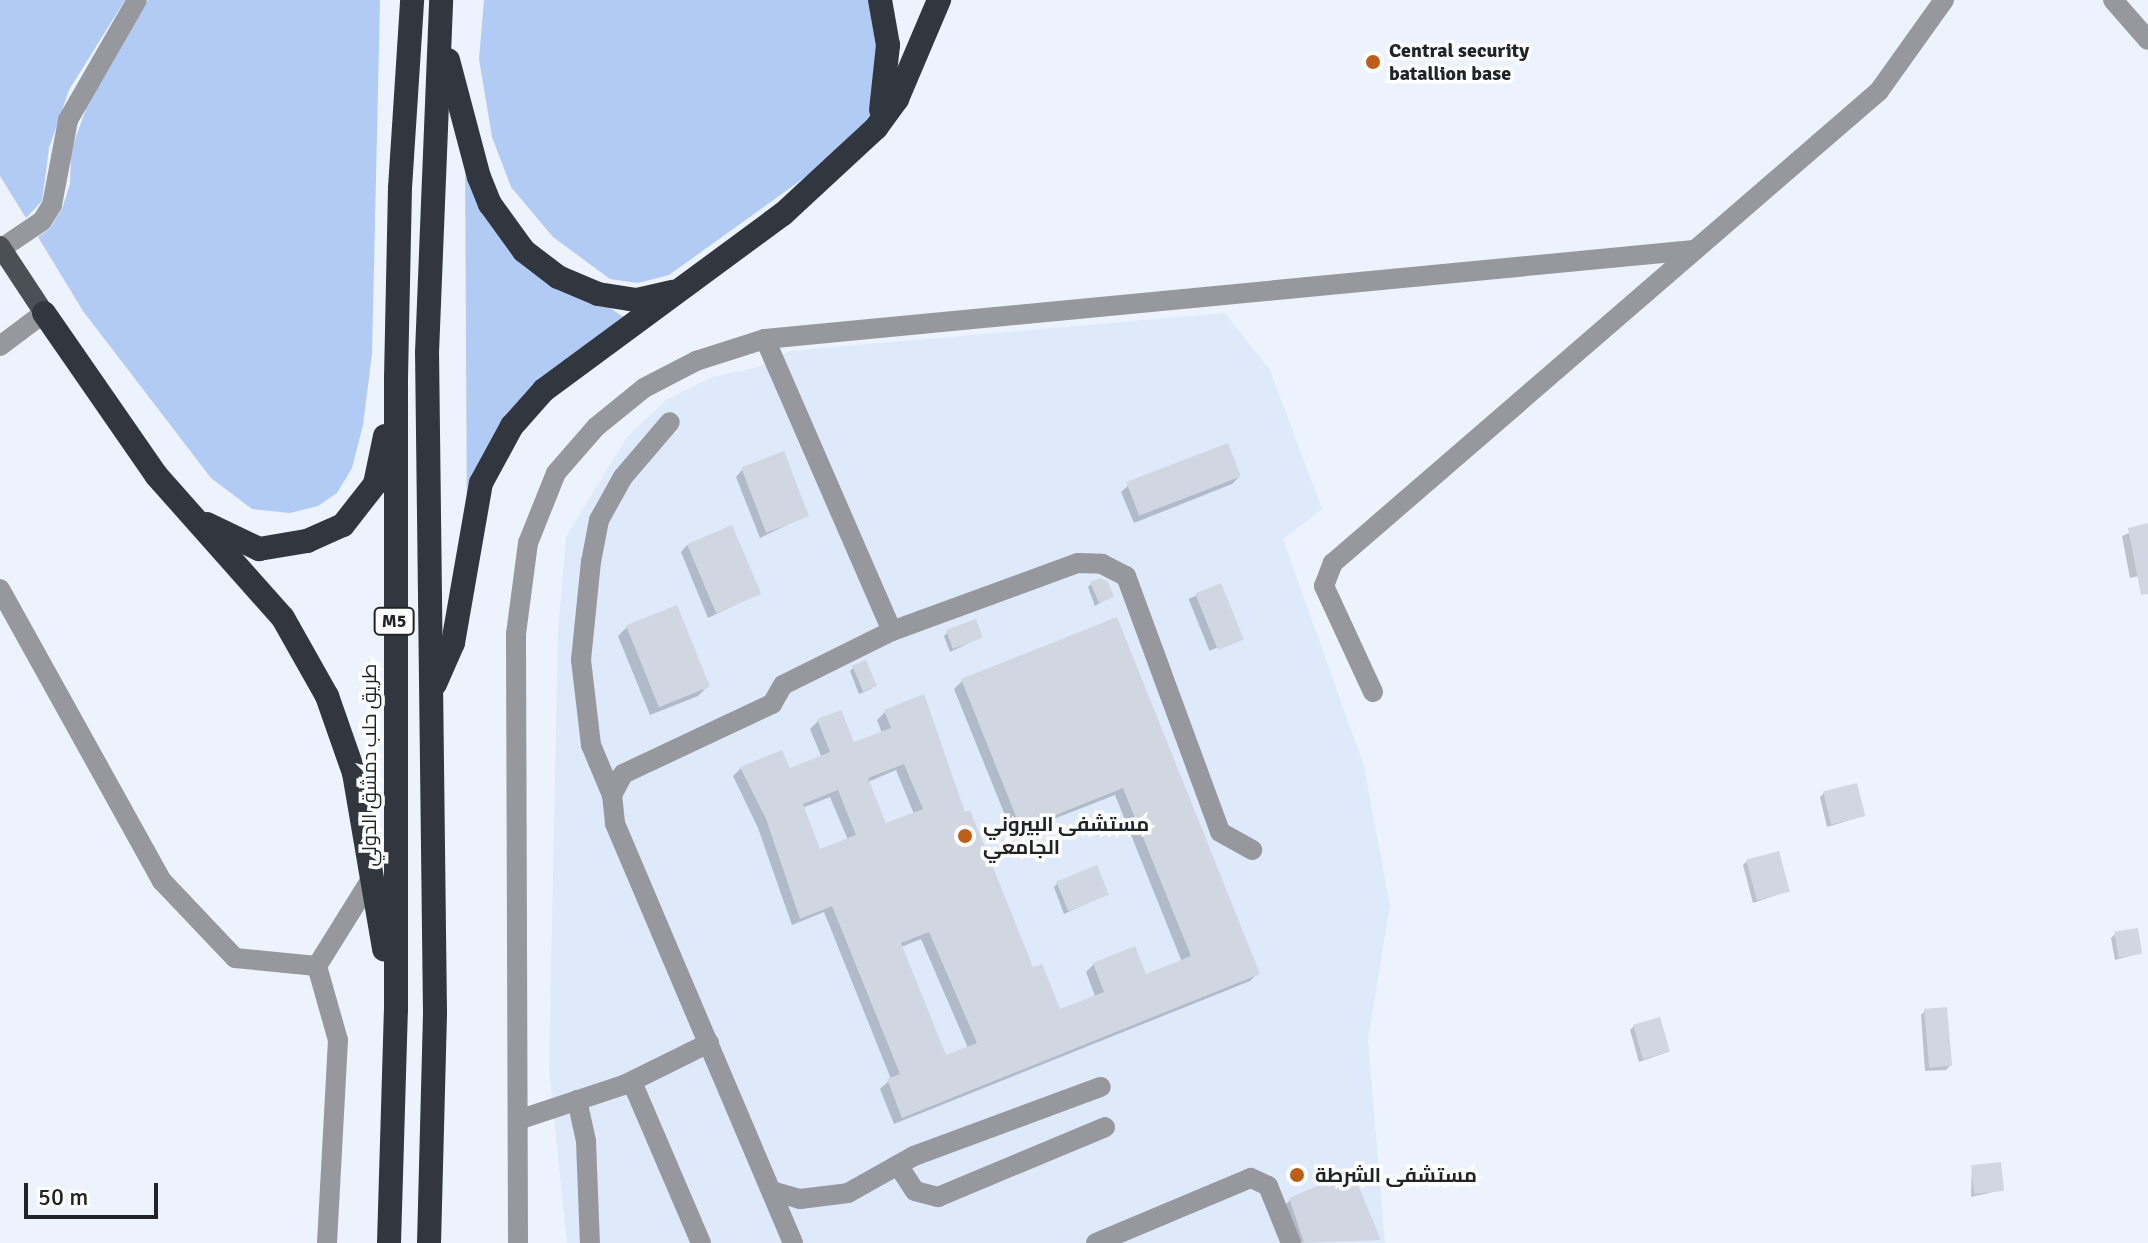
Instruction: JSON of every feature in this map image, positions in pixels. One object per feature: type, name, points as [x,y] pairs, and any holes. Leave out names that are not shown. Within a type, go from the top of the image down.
[{"type":"highway","name":"طريق حلب دمشق الدولي","points":[[389,1243],[396,1010],[396,378],[400,188],[412,0]]},
{"type":"highway","points":[[876,128],[889,66],[880,0]]},
{"type":"highway","points":[[431,694],[453,643],[476,503],[498,446],[544,390],[783,214],[876,128],[897,99],[939,0]]},
{"type":"highway","points":[[441,3],[454,90],[479,177],[490,204],[524,251],[558,277],[598,294],[637,300],[681,291]]},
{"type":"highway","name":"M5","points":[[429,1243],[435,1013],[427,353],[441,3]]},
{"type":"highway","points":[[44,313],[156,475],[283,618],[327,696],[354,773],[370,881],[396,1010]]},
{"type":"highway","points":[[194,518],[259,549],[307,541],[343,525],[375,484],[396,378]]},
{"type":"main road","points":[[1,247],[44,313]]},
{"type":"street","points":[[1,247],[42,221],[52,205],[68,120],[137,0]]},
{"type":"street","points":[[1373,692],[1324,586],[1333,563],[1879,91],[1944,0]]},
{"type":"street","points":[[2113,0],[2148,40]]},
{"type":"street","points":[[518,1243],[516,634],[528,543],[556,473],[596,427],[644,388],[696,361],[765,339],[1694,250]]},
{"type":"street","points":[[0,346],[44,313]]},
{"type":"street","points":[[765,339],[892,631]]},
{"type":"street","points":[[670,422],[617,488],[599,520],[591,562],[581,660],[591,745],[612,795],[615,823],[793,1243]]},
{"type":"street","points":[[612,795],[623,774],[772,704],[783,685],[892,631],[1078,563],[1102,564],[1126,576],[1220,832],[1252,850]]},
{"type":"street","points":[[0,589],[162,881],[235,958],[317,966]]},
{"type":"street","points":[[327,1243],[338,1040],[317,966],[370,881]]},
{"type":"street","points":[[518,1120],[632,1082],[709,1043]]},
{"type":"street","points":[[632,1082],[701,1243]]},
{"type":"street","points":[[772,1191],[800,1199],[848,1193],[898,1165],[1101,1087]]},
{"type":"street","points":[[577,1100],[586,1141],[590,1243]]},
{"type":"street","points":[[898,1165],[915,1191],[938,1197],[1105,1127]]},
{"type":"street","points":[[1096,1243],[1251,1178],[1268,1186],[1291,1243]]},
{"type":"shaded area","points":[[0,0],[125,0],[69,90],[49,148],[42,201],[26,218],[0,176]]},
{"type":"shaded area","points":[[148,0],[380,0],[372,354],[363,425],[352,468],[337,493],[318,506],[290,513],[252,509],[211,478],[83,311],[38,237],[50,228],[62,209],[70,184],[71,151],[89,100]]},
{"type":"shaded area","points":[[484,0],[889,0],[887,93],[854,142],[669,275],[638,283],[610,279],[553,237],[511,187],[492,137],[479,59]]},
{"type":"shaded area","points":[[465,146],[533,257],[625,318],[542,379],[467,540]]},
{"type":"shaded area","name":"مستشفى البيروني الجامعي","points":[[1225,313],[1270,370],[1322,509],[1283,539],[1364,766],[1390,906],[1368,1040],[1385,1243],[567,1243],[549,1069],[558,632],[566,537],[627,437],[666,400],[712,377],[758,367],[790,351]]},
{"type":"building","points":[[1228,443],[1241,477],[1139,516],[1126,482]]},
{"type":"building","points":[[784,451],[809,516],[766,533],[741,467]]},
{"type":"building","points":[[2148,523],[2148,594],[2141,595],[2128,528]]},
{"type":"building","points":[[732,525],[761,594],[716,613],[687,544]]},
{"type":"building","points":[[1100,578],[1108,582],[1114,597],[1099,603],[1090,582]]},
{"type":"building","points":[[1221,583],[1244,640],[1218,650],[1195,593]]},
{"type":"building","points":[[677,605],[710,687],[659,707],[626,626]]},
{"type":"building","points":[[1117,617],[1260,974],[902,1118],[887,1079],[900,1074],[832,906],[800,919],[766,819],[740,767],[782,750],[790,768],[830,752],[817,719],[841,710],[854,742],[891,728],[884,710],[924,694],[965,812],[970,810],[1033,967],[1042,964],[1060,1009],[1104,992],[1093,963],[1135,946],[1146,974],[1191,956],[1123,788],[1021,829],[961,679]],"holes":[[[904,764],[923,809],[886,823],[868,778]],[[838,790],[856,835],[820,849],[803,804]],[[929,932],[977,1043],[946,1055],[901,943]]]},
{"type":"building","points":[[976,619],[983,638],[953,649],[946,630]]},
{"type":"building","points":[[866,660],[877,686],[863,692],[852,666]]},
{"type":"building","points":[[1857,783],[1865,816],[1831,824],[1823,791]]},
{"type":"building","points":[[1779,851],[1790,892],[1757,900],[1746,860]]},
{"type":"building","points":[[1097,865],[1109,895],[1068,911],[1056,881]]},
{"type":"building","points":[[2138,928],[2142,954],[2118,957],[2114,932]]},
{"type":"building","points":[[1947,1007],[1952,1066],[1929,1068],[1924,1009]]},
{"type":"building","points":[[1660,1017],[1670,1052],[1643,1059],[1633,1025]]},
{"type":"building","points":[[2001,1162],[2004,1191],[1974,1194],[1971,1165]]},
{"type":"building","points":[[1339,1177],[1342,1183],[1355,1178],[1381,1240],[1304,1243],[1289,1198]]},
{"type":"place","name":"Central security batallion base","points":[[1373,62]]},
{"type":"place","name":"مستشفى البيروني الجامعي","points":[[965,836]]},
{"type":"place","name":"مستشفى الشرطة","points":[[1297,1175]]}]
